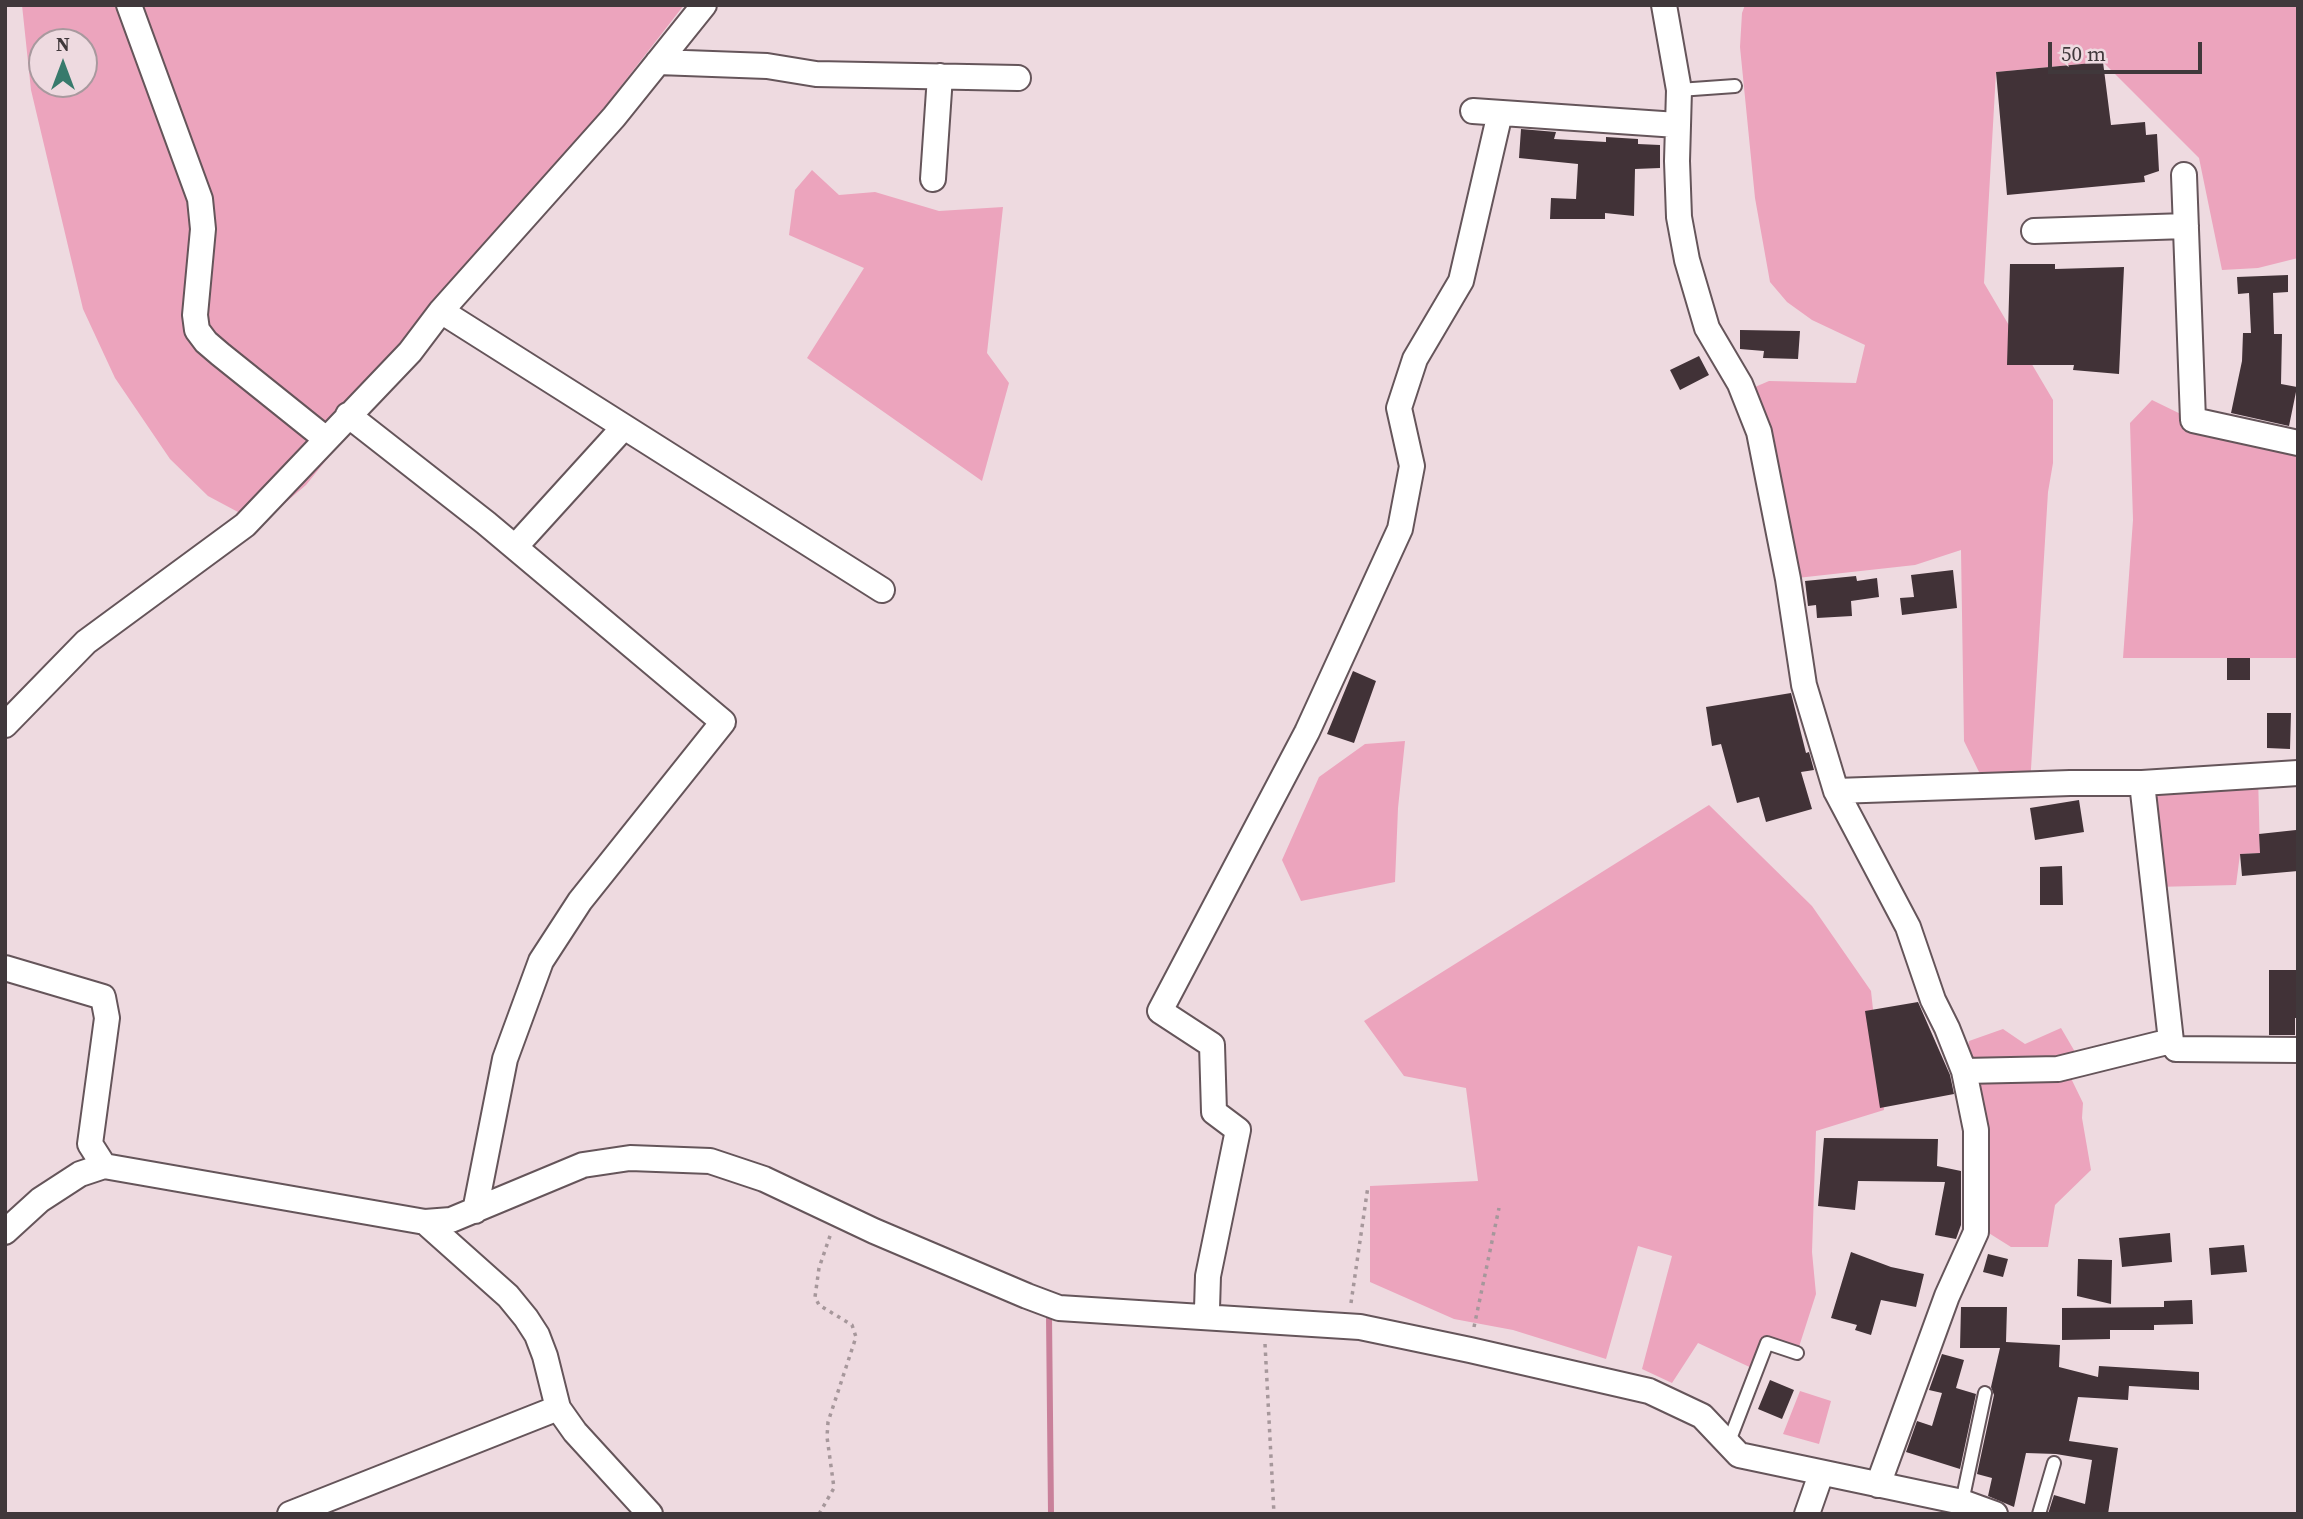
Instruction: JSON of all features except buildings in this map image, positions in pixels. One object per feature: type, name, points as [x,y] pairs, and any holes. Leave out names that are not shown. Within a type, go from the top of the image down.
[{"type":"street","points":[[129,5],[200,199],[203,229],[195,314],[197,330],[220,354],[326,439]]},
{"type":"street","points":[[5,725],[86,642],[245,525],[410,352],[441,312],[614,117],[704,5]]},
{"type":"street","points":[[1664,5],[1679,90],[1679,217],[1687,260],[1707,328],[1740,384],[1759,432],[1788,579],[1804,685],[1836,791],[1908,927],[1933,1000],[1964,1071],[1976,1130],[1976,1232],[1947,1296],[1878,1485]]},
{"type":"street","points":[[658,62],[767,66],[816,74],[1018,78]]},
{"type":"street","points":[[933,179],[940,76]]},
{"type":"street","points":[[1473,111],[1677,125]]},
{"type":"street","points":[[1204,1316],[1207,1309],[1208,1276],[1238,1130],[1214,1112],[1212,1045],[1160,1011],[1307,732],[1400,529],[1412,466],[1399,408],[1415,359],[1461,281],[1500,113]]},
{"type":"street","points":[[2184,175],[2193,419],[2298,443]]},
{"type":"street","points":[[2034,231],[2186,226]]},
{"type":"street","points":[[441,312],[882,590]]},
{"type":"street","points":[[348,415],[515,547],[723,722],[580,901],[541,961],[505,1059],[475,1211]]},
{"type":"street","points":[[515,547],[624,427]]},
{"type":"street","points":[[1836,791],[2142,783],[2298,773]]},
{"type":"street","points":[[2142,783],[2171,1041],[2175,1049],[2298,1050]]},
{"type":"street","points":[[5,968],[103,997],[107,1018],[90,1144],[104,1166]]},
{"type":"street","points":[[1964,1071],[2058,1069],[2171,1041]]},
{"type":"street","points":[[5,1232],[40,1200],[80,1174],[104,1166],[425,1222],[451,1220],[583,1165],[630,1158],[710,1161],[764,1179],[837,1214],[1059,1308],[1348,1326],[1470,1350],[1504,1360],[1649,1391],[1702,1416],[1739,1455],[1962,1502],[1994,1514]]},
{"type":"street","points":[[425,1222],[508,1296],[526,1318],[537,1335],[545,1356],[558,1408],[575,1432],[650,1514]]},
{"type":"street","points":[[290,1514],[558,1408]]},
{"type":"street","points":[[1807,1514],[1821,1474]]},
{"type":"lane","points":[[1679,90],[1735,86]]},
{"type":"lane","points":[[1728,1444],[1767,1343],[1797,1353]]},
{"type":"lane","points":[[1962,1502],[1985,1393]]},
{"type":"lane","points":[[2039,1514],[2054,1463]]},
{"type":"path","points":[[1348,1326],[1368,1186]]},
{"type":"path","points":[[1470,1350],[1499,1208]]},
{"type":"path","points":[[819,1514],[834,1488],[827,1437],[828,1422],[856,1337],[852,1325],[819,1306],[815,1297],[819,1268],[837,1214]]},
{"type":"path","points":[[1264,1321],[1274,1514]]},
{"type":"shaded area","points":[[22,5],[684,5],[443,315],[306,485],[285,503],[253,514],[238,512],[208,496],[170,459],[115,378],[83,309],[33,98],[98,98],[98,28],[28,28],[28,62]]},
{"type":"shaded area","points":[[1745,5],[2298,5],[2298,258],[2258,268],[2222,270],[2199,158],[2103,62],[1996,72],[1984,283],[2053,400],[2053,463],[2048,492],[2030,785],[1980,774],[1964,741],[1961,550],[1915,565],[1788,579],[1759,432],[1755,387],[1769,381],[1856,383],[1865,345],[1812,320],[1787,302],[1770,282],[1755,198],[1740,47]]},
{"type":"shaded area","points":[[812,170],[839,195],[875,192],[939,211],[1003,207],[987,353],[1009,383],[982,481],[807,358],[864,268],[789,235],[795,190]]},
{"type":"shaded area","points":[[2152,400],[2193,420],[2298,441],[2298,658],[2123,658],[2133,520],[2130,423]]},
{"type":"shaded area","points":[[1405,741],[1398,808],[1395,882],[1301,901],[1282,860],[1319,777],[1365,744]]},
{"type":"shaded area","points":[[2258,775],[2260,853],[2240,854],[2236,885],[2155,887],[2143,791]]},
{"type":"shaded area","points":[[1709,805],[1812,906],[1871,991],[1884,1110],[1816,1131],[1812,1252],[1816,1294],[1797,1353],[1767,1343],[1756,1370],[1698,1343],[1672,1383],[1642,1369],[1672,1256],[1638,1246],[1606,1359],[1513,1330],[1454,1319],[1370,1282],[1370,1186],[1478,1181],[1466,1088],[1404,1076],[1364,1021]]},
{"type":"shaded area","points":[[2061,1028],[2078,1057],[2066,1068],[2083,1103],[2082,1118],[2091,1170],[2055,1205],[2048,1247],[2011,1247],[1976,1225],[1964,1071],[1969,1041],[2003,1029],[2025,1044]]},
{"type":"shaded area","points":[[1800,1391],[1831,1401],[1819,1444],[1783,1434]]},
{"type":"waterway","points":[[1049,1315],[1051,1514]]}]
